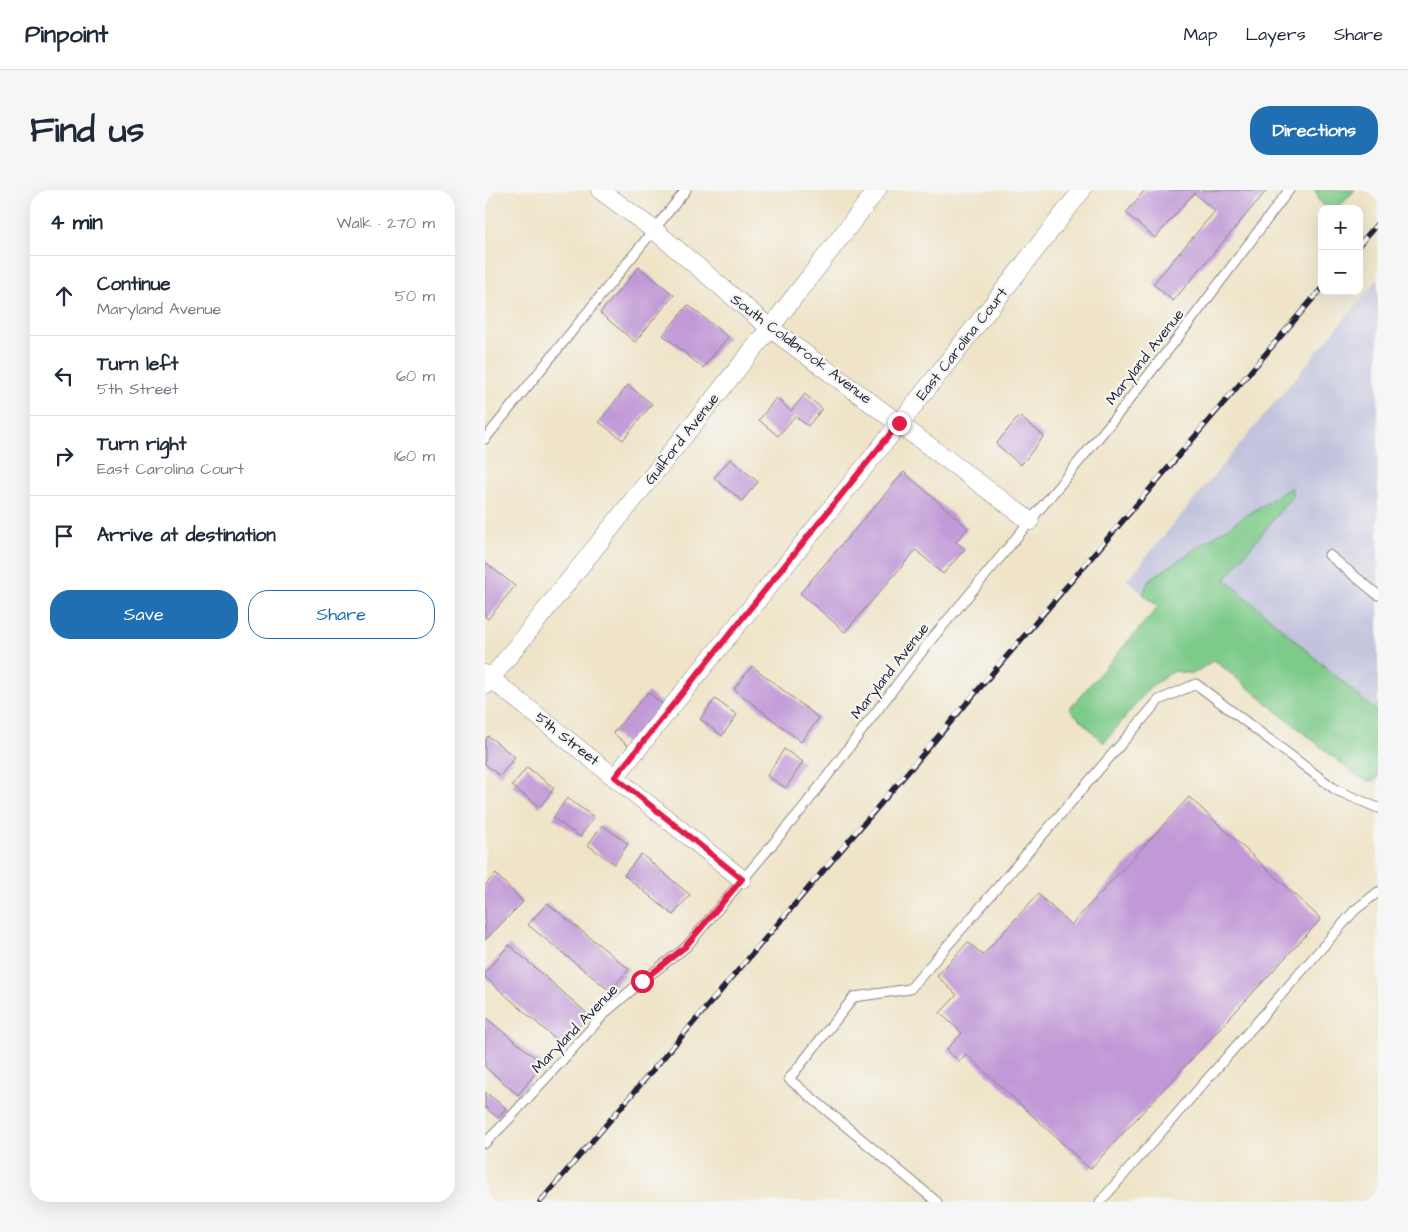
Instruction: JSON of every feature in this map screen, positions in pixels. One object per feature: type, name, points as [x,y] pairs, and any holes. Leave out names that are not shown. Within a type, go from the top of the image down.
[{"type":"street","name":"South Coldbrook Avenue","points":[[600,190],[654,230],[770,328],[1030,520]]},
{"type":"street","name":"Guilford Avenue","points":[[487,680],[770,328],[877,190]]},
{"type":"street","name":"East Carolina Court","points":[[615,777],[899,423],[1081,190]]},
{"type":"street","name":"5th Street","points":[[487,680],[615,777],[742,879]]},
{"type":"lane","points":[[485,439],[686,190]]},
{"type":"lane","name":"Maryland Avenue","points":[[485,1143],[607,1011],[685,947],[803,808],[930,641],[1118,414],[1289,190]]},
{"type":"lane","points":[[1329,555],[1378,595]]},
{"type":"lane","points":[[937,1202],[789,1079],[854,997],[911,989],[1159,700],[1196,684],[1336,790],[1378,808]]},
{"type":"lane","points":[[1100,1202],[1355,910],[1378,892]]},
{"type":"shaded area","points":[[1378,279],[1378,783],[1358,777],[1127,580]]},
{"type":"green space","points":[[1315,190],[1355,190],[1341,205],[1324,205],[1319,201]]},
{"type":"green space","points":[[1291,487],[1293,495],[1225,579],[1378,713],[1378,777],[1370,781],[1358,777],[1214,660],[1193,674],[1174,671],[1150,687],[1104,743],[1069,709],[1158,607],[1143,594],[1149,580]]},
{"type":"building","points":[[1145,190],[1267,190],[1173,301],[1153,284],[1215,211],[1194,193],[1155,238],[1126,213]]},
{"type":"building","points":[[639,267],[674,295],[635,342],[600,313]]},
{"type":"building","points":[[688,305],[728,337],[703,368],[663,335]]},
{"type":"building","points":[[628,385],[652,404],[623,440],[599,422]]},
{"type":"building","points":[[805,394],[822,409],[808,426],[795,416],[778,436],[759,420],[776,398],[791,411]]},
{"type":"building","points":[[1019,416],[1044,436],[1021,465],[996,444]]},
{"type":"building","points":[[730,459],[758,482],[742,501],[714,478]]},
{"type":"building","points":[[904,472],[968,528],[956,542],[965,549],[943,574],[916,550],[845,632],[800,593]]},
{"type":"building","points":[[485,562],[515,586],[488,619],[485,617]]},
{"type":"building","points":[[752,666],[819,718],[801,742],[734,689]]},
{"type":"building","points":[[648,692],[668,709],[633,750],[613,733]]},
{"type":"building","points":[[715,699],[737,715],[722,736],[700,719]]},
{"type":"building","points":[[488,736],[515,757],[500,776],[485,764],[485,740]]},
{"type":"building","points":[[784,749],[803,762],[786,788],[767,776]]},
{"type":"building","points":[[527,767],[554,788],[540,807],[512,786]]},
{"type":"building","points":[[1189,797],[1321,919],[1090,1169],[966,1054],[959,1061],[946,1050],[962,1033],[940,1013],[957,995],[937,976],[968,942],[983,955],[1038,894],[1071,925]]},
{"type":"building","points":[[567,798],[594,817],[580,837],[553,818]]},
{"type":"building","points":[[602,825],[628,844],[614,864],[588,845]]},
{"type":"building","points":[[641,854],[690,895],[673,915],[624,875]]},
{"type":"building","points":[[496,874],[523,902],[485,940],[485,885]]},
{"type":"building","points":[[547,903],[629,969],[610,991],[528,925]]},
{"type":"building","points":[[509,945],[589,1015],[562,1045],[485,977],[485,972]]},
{"type":"building","points":[[485,1017],[543,1064],[518,1095],[485,1067]]},
{"type":"building","points":[[485,1092],[506,1108],[498,1118],[485,1107]]},
{"type":"railway","points":[[1363,240],[1378,223]]},
{"type":"railway","points":[[540,1202],[1318,293]]},
{"type":"route","points":[[642,981],[685,947],[742,879],[615,777],[899,423]]}]
